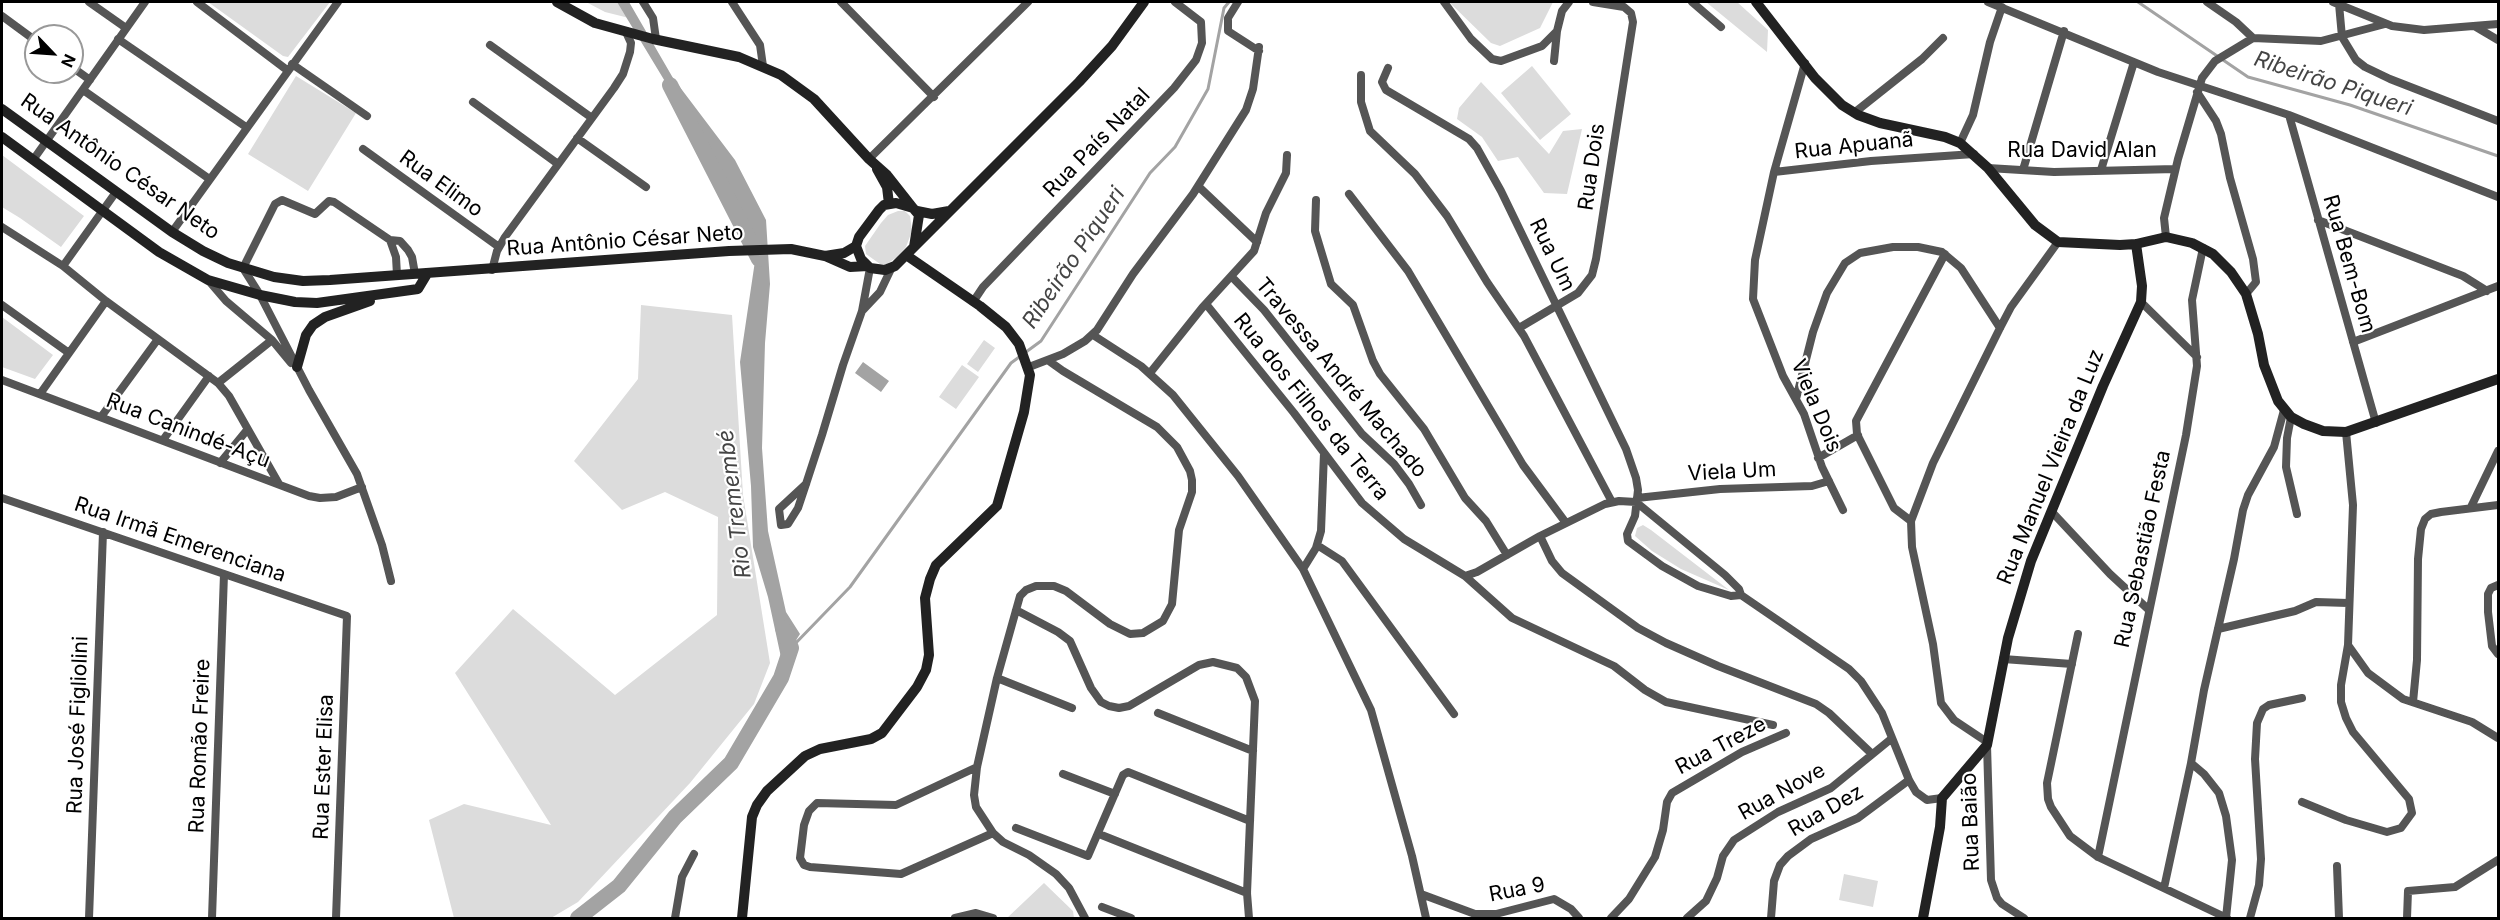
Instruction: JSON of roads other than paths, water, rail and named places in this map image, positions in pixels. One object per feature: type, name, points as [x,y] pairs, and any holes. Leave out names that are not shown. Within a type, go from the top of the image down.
[{"type":"street","points":[[89,2],[126,28]]},
{"type":"street","points":[[33,160],[145,2]]},
{"type":"street","points":[[197,2],[289,67],[367,116]]},
{"type":"street","points":[[172,232],[208,178],[338,2]]},
{"type":"street","points":[[557,2],[585,18],[626,32],[716,50],[763,66],[781,75],[814,99],[899,188],[915,210],[919,224],[910,251]]},
{"type":"street","points":[[644,2],[653,18],[655,39]]},
{"type":"street","points":[[732,2],[760,45],[763,66]]},
{"type":"street","points":[[841,2],[934,97]]},
{"type":"street","points":[[872,161],[1028,2]]},
{"type":"street","points":[[862,311],[880,292],[891,269],[1080,82],[1112,46],[1144,2]]},
{"type":"street","name":"Rua País Natal","points":[[973,302],[983,287],[1173,88],[1196,60],[1202,44],[1201,22],[1175,2]]},
{"type":"street","points":[[1028,365],[1049,360],[1093,335],[1133,274],[1198,186],[1246,110],[1253,89],[1259,49],[1228,31],[1228,18],[1238,2]]},
{"type":"street","points":[[1444,2],[1471,39],[1492,59],[1501,61],[1542,46],[1557,31]]},
{"type":"street","points":[[1554,61],[1557,31],[1563,11],[1569,2]]},
{"type":"street","name":"Rua Dois","points":[[1519,328],[1583,288],[1592,275],[1600,237],[1633,22],[1627,10],[1619,6],[1593,2]]},
{"type":"street","points":[[1692,2],[1721,27]]},
{"type":"street","points":[[1756,2],[1826,90],[1854,112],[1880,123],[1936,134],[1960,143],[1988,168],[2035,225],[2058,242],[2136,244],[2166,237],[2203,248],[2221,261],[2246,294],[2271,387],[2288,413],[2324,431],[2346,432],[2499,379]]},
{"type":"street","points":[[1988,2],[2064,31],[2198,89],[2289,115],[2499,197]]},
{"type":"street","points":[[2206,2],[2236,22],[2253,38]]},
{"type":"street","points":[[2336,3],[2385,24],[2424,30],[2499,24]]},
{"type":"street","points":[[2336,3],[2342,37],[2356,60],[2376,73],[2499,121]]},
{"type":"street","points":[[1960,143],[1973,115],[1990,42],[2002,7]]},
{"type":"street","points":[[2,16],[24,32]]},
{"type":"street","points":[[2166,237],[2164,218],[2175,170],[2202,78],[2215,61],[2253,38],[2300,41],[2342,37],[2385,24]]},
{"type":"street","points":[[2476,27],[2499,40]]},
{"type":"street","points":[[2023,170],[2064,31]]},
{"type":"street","points":[[492,270],[499,248],[614,88],[628,63],[631,43],[626,32]]},
{"type":"street","points":[[1854,112],[1922,59],[1943,38]]},
{"type":"street","points":[[118,39],[246,127]]},
{"type":"street","points":[[490,45],[592,118]]},
{"type":"street","points":[[2101,170],[2134,62]]},
{"type":"street","points":[[1774,172],[1805,63]]},
{"type":"street","name":"Rua Um","points":[[1388,68],[1382,82],[1386,90],[1463,135],[1477,148],[1626,449],[1636,478],[1637,500]]},
{"type":"street","points":[[1361,75],[1361,102],[1370,131],[1415,174],[1429,191],[1519,328],[1612,502]]},
{"type":"street","points":[[84,76],[90,80]]},
{"type":"street","points":[[2198,89],[2221,134],[2230,178],[2253,259],[2256,282],[2246,294]]},
{"type":"street","points":[[83,90],[208,178]]},
{"type":"street","points":[[473,102],[558,164]]},
{"type":"street","name":"Rua Antônio César Neto","points":[[2,109],[172,232],[203,251],[243,268],[274,277],[303,281],[492,270],[729,251],[791,249],[825,256],[850,267],[869,267]]},
{"type":"street","name":"Rua Bem-Bom","points":[[2289,115],[2376,423]]},
{"type":"street","name":"Rua Antônio César Neto","points":[[2,137],[159,252],[208,280],[260,296],[317,303],[418,290],[427,273]]},
{"type":"street","points":[[577,138],[646,187]]},
{"type":"street","name":"Rua Elimo","points":[[363,149],[499,248]]},
{"type":"street","name":"Rua Apuanã","points":[[1758,315],[1752,294],[1753,272],[1774,172],[1880,160],[1975,154]]},
{"type":"street","points":[[1150,373],[1254,250],[1266,213],[1286,172],[1287,155]]},
{"type":"street","points":[[872,161],[886,187],[889,204]]},
{"type":"street","name":"Rua David Alan","points":[[1988,168],[2175,170]]},
{"type":"street","points":[[1198,186],[1257,243]]},
{"type":"street","points":[[63,266],[116,192]]},
{"type":"street","points":[[1349,194],[1408,271],[1523,465],[1566,523]]},
{"type":"street","points":[[391,581],[363,487],[243,268],[275,204],[282,200],[287,201],[315,214],[330,201],[390,240],[400,241],[412,257],[415,274]]},
{"type":"street","points":[[1316,200],[1315,231],[1331,284],[1353,305],[1373,362],[1380,374],[1424,429],[1465,498],[1486,521],[1507,555]]},
{"type":"street","points":[[891,269],[880,270],[869,267],[858,254],[856,246],[859,237],[879,210],[889,204],[901,203],[915,210],[932,214],[949,211]]},
{"type":"street","points":[[2318,220],[2452,272],[2487,291]]},
{"type":"street","points":[[2,227],[63,266],[106,301],[218,382],[229,396],[279,484]]},
{"type":"street","points":[[390,240],[396,257],[396,275]]},
{"type":"street","points":[[1987,744],[1954,720],[1941,703],[1934,644],[1912,547],[1911,521],[1933,463],[2011,307],[2058,242]]},
{"type":"street","name":"Rua Manuel Vieira da Luz","points":[[1942,798],[1987,744],[2003,658],[2031,561],[2103,386],[2141,302],[2142,286],[2136,244]]},
{"type":"street","name":"Rua Antônio César Neto","points":[[825,256],[844,253],[856,246]]},
{"type":"street","points":[[1796,399],[1819,311],[1845,263],[1860,253],[1877,249],[1918,247],[1945,254],[1961,268],[2000,328]]},
{"type":"street","name":"Rua Sebastião Festa","points":[[2098,857],[2186,435],[2197,366],[2192,300],[2203,248]]},
{"type":"street","points":[[742,918],[752,817],[767,791],[805,756],[820,749],[871,739],[882,733],[917,687],[926,670],[929,655],[925,598],[930,579],[936,565],[992,513],[999,502],[1026,405],[1030,384],[1028,365],[1019,344],[1006,327],[910,251]]},
{"type":"street","points":[[1911,521],[1894,508],[1858,435],[1856,421],[1945,254]]},
{"type":"street","points":[[806,484],[779,509],[781,525],[788,524],[793,519],[806,484],[862,311],[869,267]]},
{"type":"street","name":"Travessa André Machado","points":[[1231,276],[1264,310],[1362,434],[1394,464],[1421,505]]},
{"type":"street","points":[[208,280],[226,301],[272,340],[290,363],[297,367]]},
{"type":"street","points":[[2353,342],[2499,286]]},
{"type":"street","points":[[297,367],[306,335],[313,325],[325,317],[368,303],[373,297]]},
{"type":"street","points":[[40,394],[106,301]]},
{"type":"street","points":[[2141,302],[2197,357]]},
{"type":"street","name":"Rua dos Filhos da Terra","points":[[1206,304],[1362,503],[1381,521],[1430,557],[1465,576],[1512,618],[1614,666],[1645,690],[1666,702],[1773,725]]},
{"type":"street","points":[[2,305],[69,353]]},
{"type":"street","name":"Viela Dois","points":[[1758,315],[1783,376],[1806,422],[1828,481],[1843,510]]},
{"type":"street","points":[[1093,335],[1150,373],[1173,395],[1224,458],[1303,569],[1371,710],[1426,918]]},
{"type":"street","points":[[101,417],[158,339]]},
{"type":"street","points":[[218,382],[272,340]]},
{"type":"street","points":[[1049,360],[1157,428],[1169,438],[1190,471],[1192,492],[1179,530],[1170,613],[1157,627],[1143,633],[1122,632],[1066,591],[1042,584],[1026,590],[1020,596],[997,678],[977,767],[974,795],[976,807],[993,833],[1003,842],[1029,855],[1056,874],[1069,888],[1085,918]]},
{"type":"street","points":[[163,440],[209,376]]},
{"type":"street","name":"Rua Canindé-Açu","points":[[2,380],[220,463],[320,498],[336,497],[363,487]]},
{"type":"street","points":[[2288,413],[2286,467],[2297,514]]},
{"type":"street","points":[[2164,888],[2191,763],[2205,681],[2243,510],[2288,413]]},
{"type":"street","points":[[220,463],[248,430]]},
{"type":"street","points":[[2302,802],[2346,820],[2387,832],[2401,828],[2412,813],[2409,799],[2353,732],[2341,702],[2341,686],[2348,645],[2353,505],[2346,432]]},
{"type":"street","points":[[1818,458],[1858,435]]},
{"type":"street","points":[[2471,507],[2499,451]]},
{"type":"street","points":[[1303,569],[1317,545],[1323,520],[1324,453]]},
{"type":"street","name":"Viela Um","points":[[1637,500],[1720,489],[1812,486],[1828,481]]},
{"type":"street","name":"Rua Irmã Emerenciana","points":[[2,498],[347,616]]},
{"type":"street","points":[[1465,576],[1477,572],[1540,536],[1612,502],[1637,500],[1725,574],[1739,589],[1741,595],[1849,669],[1882,713],[1891,739],[1916,792],[1927,800],[1942,798],[1940,827],[1923,918]]},
{"type":"street","points":[[1637,500],[1635,516],[1627,534],[1629,542],[1662,566],[1698,585],[1731,596],[1741,595]]},
{"type":"street","points":[[2413,702],[2418,559],[2421,529],[2425,519],[2431,514],[2441,512],[2499,505]]},
{"type":"street","points":[[2052,512],[2110,574],[2149,610]]},
{"type":"street","name":"Rua José Figliolini","points":[[89,918],[103,532]]},
{"type":"street","points":[[1540,536],[1552,561],[1562,573],[1630,623],[1687,652],[1816,704],[1829,713],[1872,754]]},
{"type":"street","points":[[1317,545],[1342,561],[1454,714]]},
{"type":"street","name":"Rua Romão Freire","points":[[212,918],[224,574]]},
{"type":"street","points":[[2499,585],[2491,588],[2488,603],[2492,645],[2499,654]]},
{"type":"street","points":[[2218,629],[2295,611],[2310,603],[2348,603]]},
{"type":"street","points":[[1016,610],[1058,632],[1070,641],[1091,688],[1101,702],[1109,706],[1119,708],[1129,706],[1199,665],[1213,662],[1237,669],[1246,677],[1255,701],[1247,893],[1249,918]]},
{"type":"street","name":"Rua Ester Elisa","points":[[336,918],[347,616]]},
{"type":"street","points":[[2078,633],[2049,771],[2048,799],[2070,836],[2098,857],[2227,918],[2232,879],[2230,839],[2226,816],[2219,793],[2204,774],[2191,763]]},
{"type":"street","points":[[2348,645],[2368,673],[2388,689],[2413,702],[2472,722],[2499,738]]},
{"type":"street","points":[[2003,658],[2072,664]]},
{"type":"street","points":[[997,678],[1072,708]]},
{"type":"street","points":[[2250,918],[2261,870],[2255,759],[2258,723],[2263,709],[2269,705],[2302,698]]},
{"type":"street","points":[[1158,713],[1253,751]]},
{"type":"street","name":"Rua Treze","points":[[1611,918],[1635,890],[1656,857],[1667,802],[1672,793],[1742,752],[1786,733]]},
{"type":"street","name":"Rua Nove","points":[[1687,918],[1706,901],[1724,856],[1734,840],[1778,812],[1831,788],[1891,739]]},
{"type":"street","name":"Rua Baião","points":[[1987,744],[1991,880],[1997,898],[2002,904],[2024,918]]},
{"type":"street","points":[[977,767],[896,806],[817,803],[809,811],[804,825],[800,858],[804,865],[810,867],[901,874],[993,833]]},
{"type":"street","points":[[1016,828],[1086,856],[1089,854],[1123,775],[1128,772],[1250,820]]},
{"type":"street","points":[[1063,774],[1115,794]]},
{"type":"street","name":"Rua Dez","points":[[1771,918],[1773,881],[1780,865],[1788,856],[1820,834],[1858,818],[1909,780]]},
{"type":"street","points":[[1098,834],[1247,893]]},
{"type":"street","points":[[675,918],[682,877],[694,854]]},
{"type":"street","points":[[2407,918],[2406,896],[2410,890],[2455,887],[2499,860]]},
{"type":"street","points":[[2337,866],[2339,918]]},
{"type":"street","name":"Rua 9","points":[[1421,894],[1445,901],[1471,913],[1507,915],[1550,898],[1561,902],[1579,918]]},
{"type":"street","points":[[1102,907],[1131,918]]},
{"type":"street","points":[[955,918],[976,913],[993,918]]},
{"type":"waterway","name":"Ribeirão Piqueri","points":[[791,648],[850,587],[1011,363],[1041,341],[1150,173],[1175,147],[1208,89],[1224,8],[1229,2]]},
{"type":"waterway","name":"Ribeirão Piqueri","points":[[2138,2],[2248,77],[2350,105],[2498,156]]},
{"type":"waterway","name":"Rio Tremembé","points":[[670,85],[759,259]]},
{"type":"waterway","name":"Rio Tremembé","points":[[578,918],[619,886],[675,817],[731,763],[781,678],[791,648],[783,628]]}]
